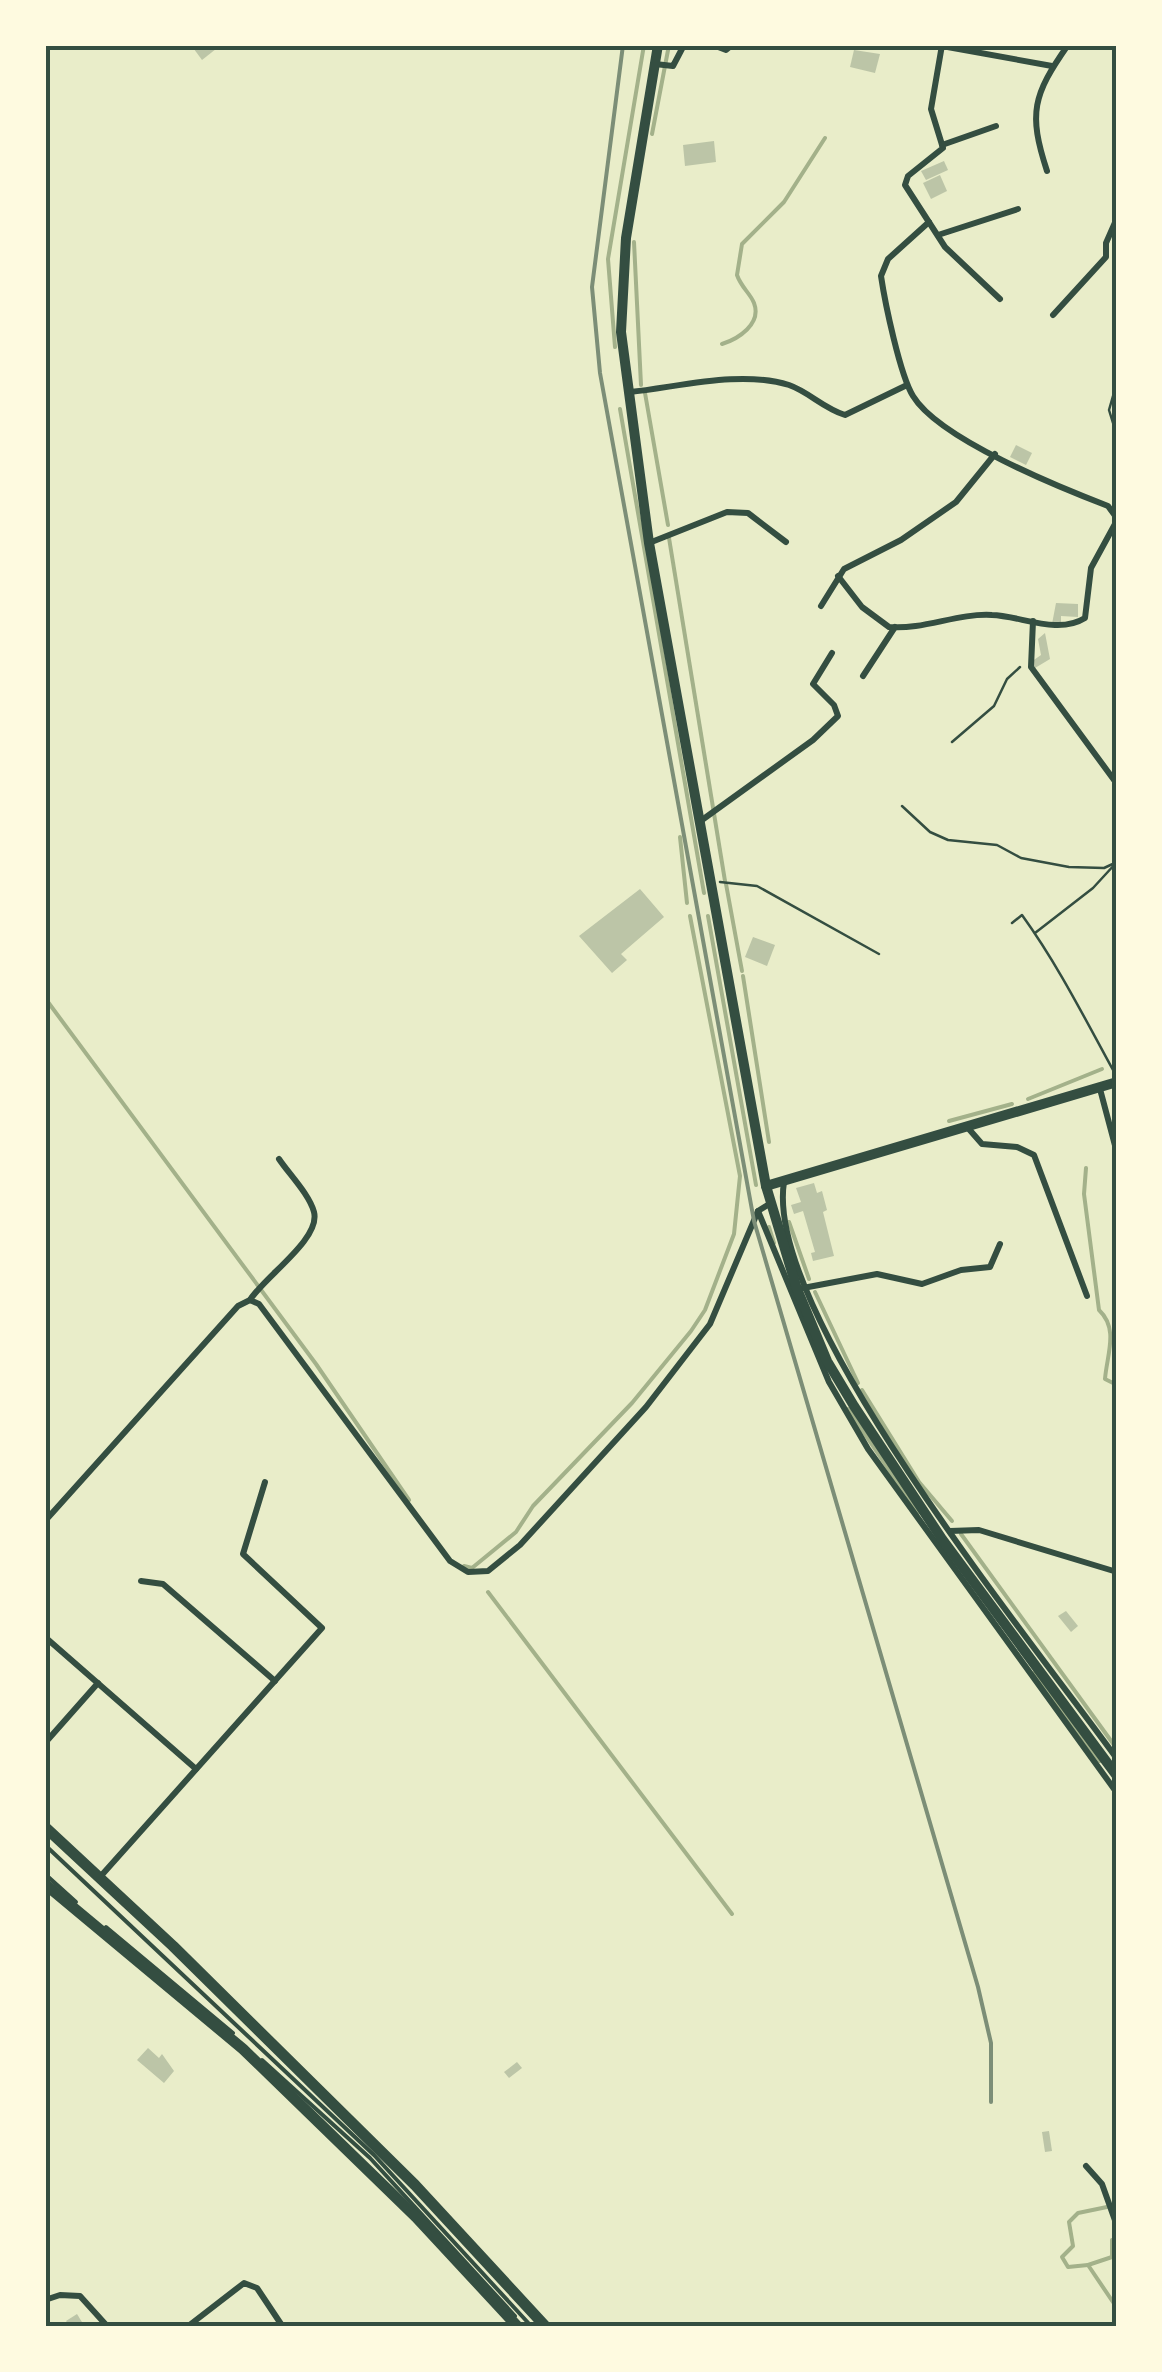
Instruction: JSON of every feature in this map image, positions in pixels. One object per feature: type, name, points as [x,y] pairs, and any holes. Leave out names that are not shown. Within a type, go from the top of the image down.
[{"type":"highway","points":[[45,1827],[415,2185],[546,2327]]},
{"type":"highway","points":[[45,1884],[243,2049],[416,2217],[519,2327]]},
{"type":"main road","points":[[658,45],[620,286],[629,392],[649,543],[714,882],[766,1186],[802,1289],[845,1391],[1117,1776]]},
{"type":"main road","points":[[766,1186],[1100,1088],[1117,1079]]},
{"type":"street","points":[[655,64],[673,66],[684,45]]},
{"type":"street","points":[[712,45],[726,50],[732,45]]},
{"type":"street","points":[[1000,300],[938,235],[905,179],[940,153],[942,145],[931,109],[942,45],[1052,66]]},
{"type":"street","points":[[1047,171],[1033,114],[1052,66],[1068,45]]},
{"type":"street","points":[[942,145],[996,126]]},
{"type":"street","points":[[938,235],[1018,208]]},
{"type":"street","points":[[1053,314],[1106,257],[1106,243],[1117,218]]},
{"type":"street","points":[[838,576],[873,618],[895,628],[974,614],[1059,626],[1084,618],[1092,568],[1116,517],[1108,506],[1021,471],[942,424],[916,402],[908,385],[882,270],[898,248],[929,222]]},
{"type":"street","points":[[629,392],[739,380],[787,385],[827,410],[845,414],[908,385]]},
{"type":"street","points":[[821,606],[838,576],[956,502],[995,454]]},
{"type":"street","points":[[649,543],[727,512],[748,513],[786,542]]},
{"type":"street","points":[[1033,622],[1030,662],[1117,784]]},
{"type":"street","points":[[863,676],[895,628]]},
{"type":"street","points":[[702,820],[814,740],[838,716],[813,684],[832,653]]},
{"type":"street","points":[[1100,1088],[1117,1154]]},
{"type":"street","points":[[968,1128],[982,1144],[1017,1147],[1034,1155],[1087,1296]]},
{"type":"street","points":[[45,1522],[242,1303],[250,1300],[259,1285],[305,1242],[314,1226],[312,1207],[278,1158]]},
{"type":"street","points":[[784,1181],[783,1217],[802,1289],[877,1274],[922,1284],[962,1270],[990,1268],[1000,1244]]},
{"type":"street","points":[[250,1300],[262,1308],[453,1564],[478,1573],[488,1571],[520,1545],[676,1371],[710,1324],[758,1211],[771,1203]]},
{"type":"street","points":[[758,1211],[829,1382],[868,1449],[1117,1793]]},
{"type":"street","points":[[100,1877],[322,1628],[243,1554],[266,1482]]},
{"type":"street","points":[[1117,1572],[979,1530],[946,1535],[1117,1759]]},
{"type":"street","points":[[141,1581],[163,1584],[275,1681]]},
{"type":"street","points":[[45,1636],[196,1769]]},
{"type":"street","points":[[45,1743],[98,1683]]},
{"type":"street","points":[[1086,2166],[1102,2184],[1117,2226]]},
{"type":"street","points":[[186,2327],[244,2283],[257,2288],[283,2327]]},
{"type":"street","points":[[45,2300],[60,2294],[80,2296],[108,2327]]},
{"type":"lane","points":[[45,1844],[374,2155],[532,2327]]},
{"type":"lane","points":[[45,1874],[174,1980],[370,2158],[519,2327]]},
{"type":"path","points":[[1117,382],[1108,410],[1117,436]]},
{"type":"path","points":[[952,742],[994,706],[1007,680],[1030,662]]},
{"type":"path","points":[[902,806],[930,832],[948,840],[996,846],[1020,858],[1069,867],[1104,868],[1117,862]]},
{"type":"path","points":[[1035,932],[1092,888],[1117,862]]},
{"type":"path","points":[[714,882],[751,884],[879,954]]},
{"type":"path","points":[[1012,923],[1022,916],[1035,932],[1075,994],[1117,1079]]},
{"type":"building","points":[[191,45],[221,45],[202,60]]},
{"type":"building","points":[[854,50],[880,54],[875,73],[850,67]]},
{"type":"building","points":[[714,141],[716,162],[685,166],[683,145]]},
{"type":"building","points":[[944,161],[948,170],[926,180],[921,171]]},
{"type":"building","points":[[940,175],[947,191],[931,199],[923,183]]},
{"type":"building","points":[[1016,445],[1032,453],[1026,465],[1010,457]]},
{"type":"building","points":[[1056,603],[1078,604],[1078,617],[1061,616],[1061,624],[1052,624]]},
{"type":"building","points":[[1045,633],[1050,659],[1035,668],[1031,662],[1041,655],[1038,639]]},
{"type":"building","points":[[640,889],[664,917],[621,954],[627,960],[612,973],[579,936]]},
{"type":"building","points":[[753,937],[775,945],[767,966],[745,957]]},
{"type":"building","points":[[814,1183],[817,1193],[822,1191],[834,1256],[813,1261],[811,1253],[815,1252],[803,1211],[794,1214],[791,1205],[801,1202],[796,1188]]},
{"type":"building","points":[[1066,1611],[1078,1626],[1071,1632],[1058,1616]]},
{"type":"building","points":[[148,2048],[159,2058],[162,2054],[174,2071],[164,2083],[137,2060]]},
{"type":"building","points":[[517,2062],[522,2068],[509,2078],[504,2072]]},
{"type":"building","points":[[1049,2131],[1052,2151],[1045,2152],[1042,2132]]},
{"type":"building","points":[[77,2314],[85,2327],[70,2327],[66,2321]]},
{"type":"waterway","points":[[615,347],[608,259],[644,45]]},
{"type":"waterway","points":[[652,134],[669,45]]},
{"type":"waterway","points":[[722,344],[741,334],[755,318],[754,303],[737,275],[742,244],[784,202],[825,138]]},
{"type":"waterway","points":[[634,242],[641,385]]},
{"type":"waterway","points":[[645,393],[668,525]]},
{"type":"waterway","points":[[620,409],[704,893]]},
{"type":"waterway","points":[[669,538],[725,881]]},
{"type":"waterway","points":[[680,837],[687,903]]},
{"type":"waterway","points":[[726,884],[742,971]]},
{"type":"waterway","points":[[464,1566],[472,1568],[516,1532],[533,1506],[632,1403],[691,1331],[705,1310],[734,1234],[740,1176],[690,916]]},
{"type":"waterway","points":[[708,916],[756,1185]]},
{"type":"waterway","points":[[743,976],[769,1142]]},
{"type":"waterway","points":[[45,998],[316,1364],[409,1500]]},
{"type":"waterway","points":[[1028,1099],[1102,1069]]},
{"type":"waterway","points":[[949,1121],[1012,1104]]},
{"type":"waterway","points":[[1086,1168],[1084,1194],[1099,1310],[1110,1334],[1105,1379],[1117,1385]]},
{"type":"waterway","points":[[789,1222],[809,1279]]},
{"type":"waterway","points":[[769,1227],[774,1243]]},
{"type":"waterway","points":[[815,1292],[858,1383]]},
{"type":"waterway","points":[[862,1390],[919,1482],[952,1521]]},
{"type":"waterway","points":[[848,1409],[918,1513]]},
{"type":"waterway","points":[[961,1534],[1117,1749]]},
{"type":"waterway","points":[[488,1592],[732,1914]]},
{"type":"waterway","points":[[1034,1673],[1100,1761]]},
{"type":"waterway","points":[[1114,1781],[1117,1786]]},
{"type":"waterway","points":[[1088,2265],[1068,2267],[1062,2257],[1073,2246],[1069,2222],[1078,2213],[1107,2207]]},
{"type":"waterway","points":[[1117,2242],[1112,2240],[1112,2257],[1088,2265],[1117,2308]]},
{"type":"railway","points":[[623,45],[592,287],[600,373],[754,1221],[978,1987],[991,2043],[991,2102]]}]
